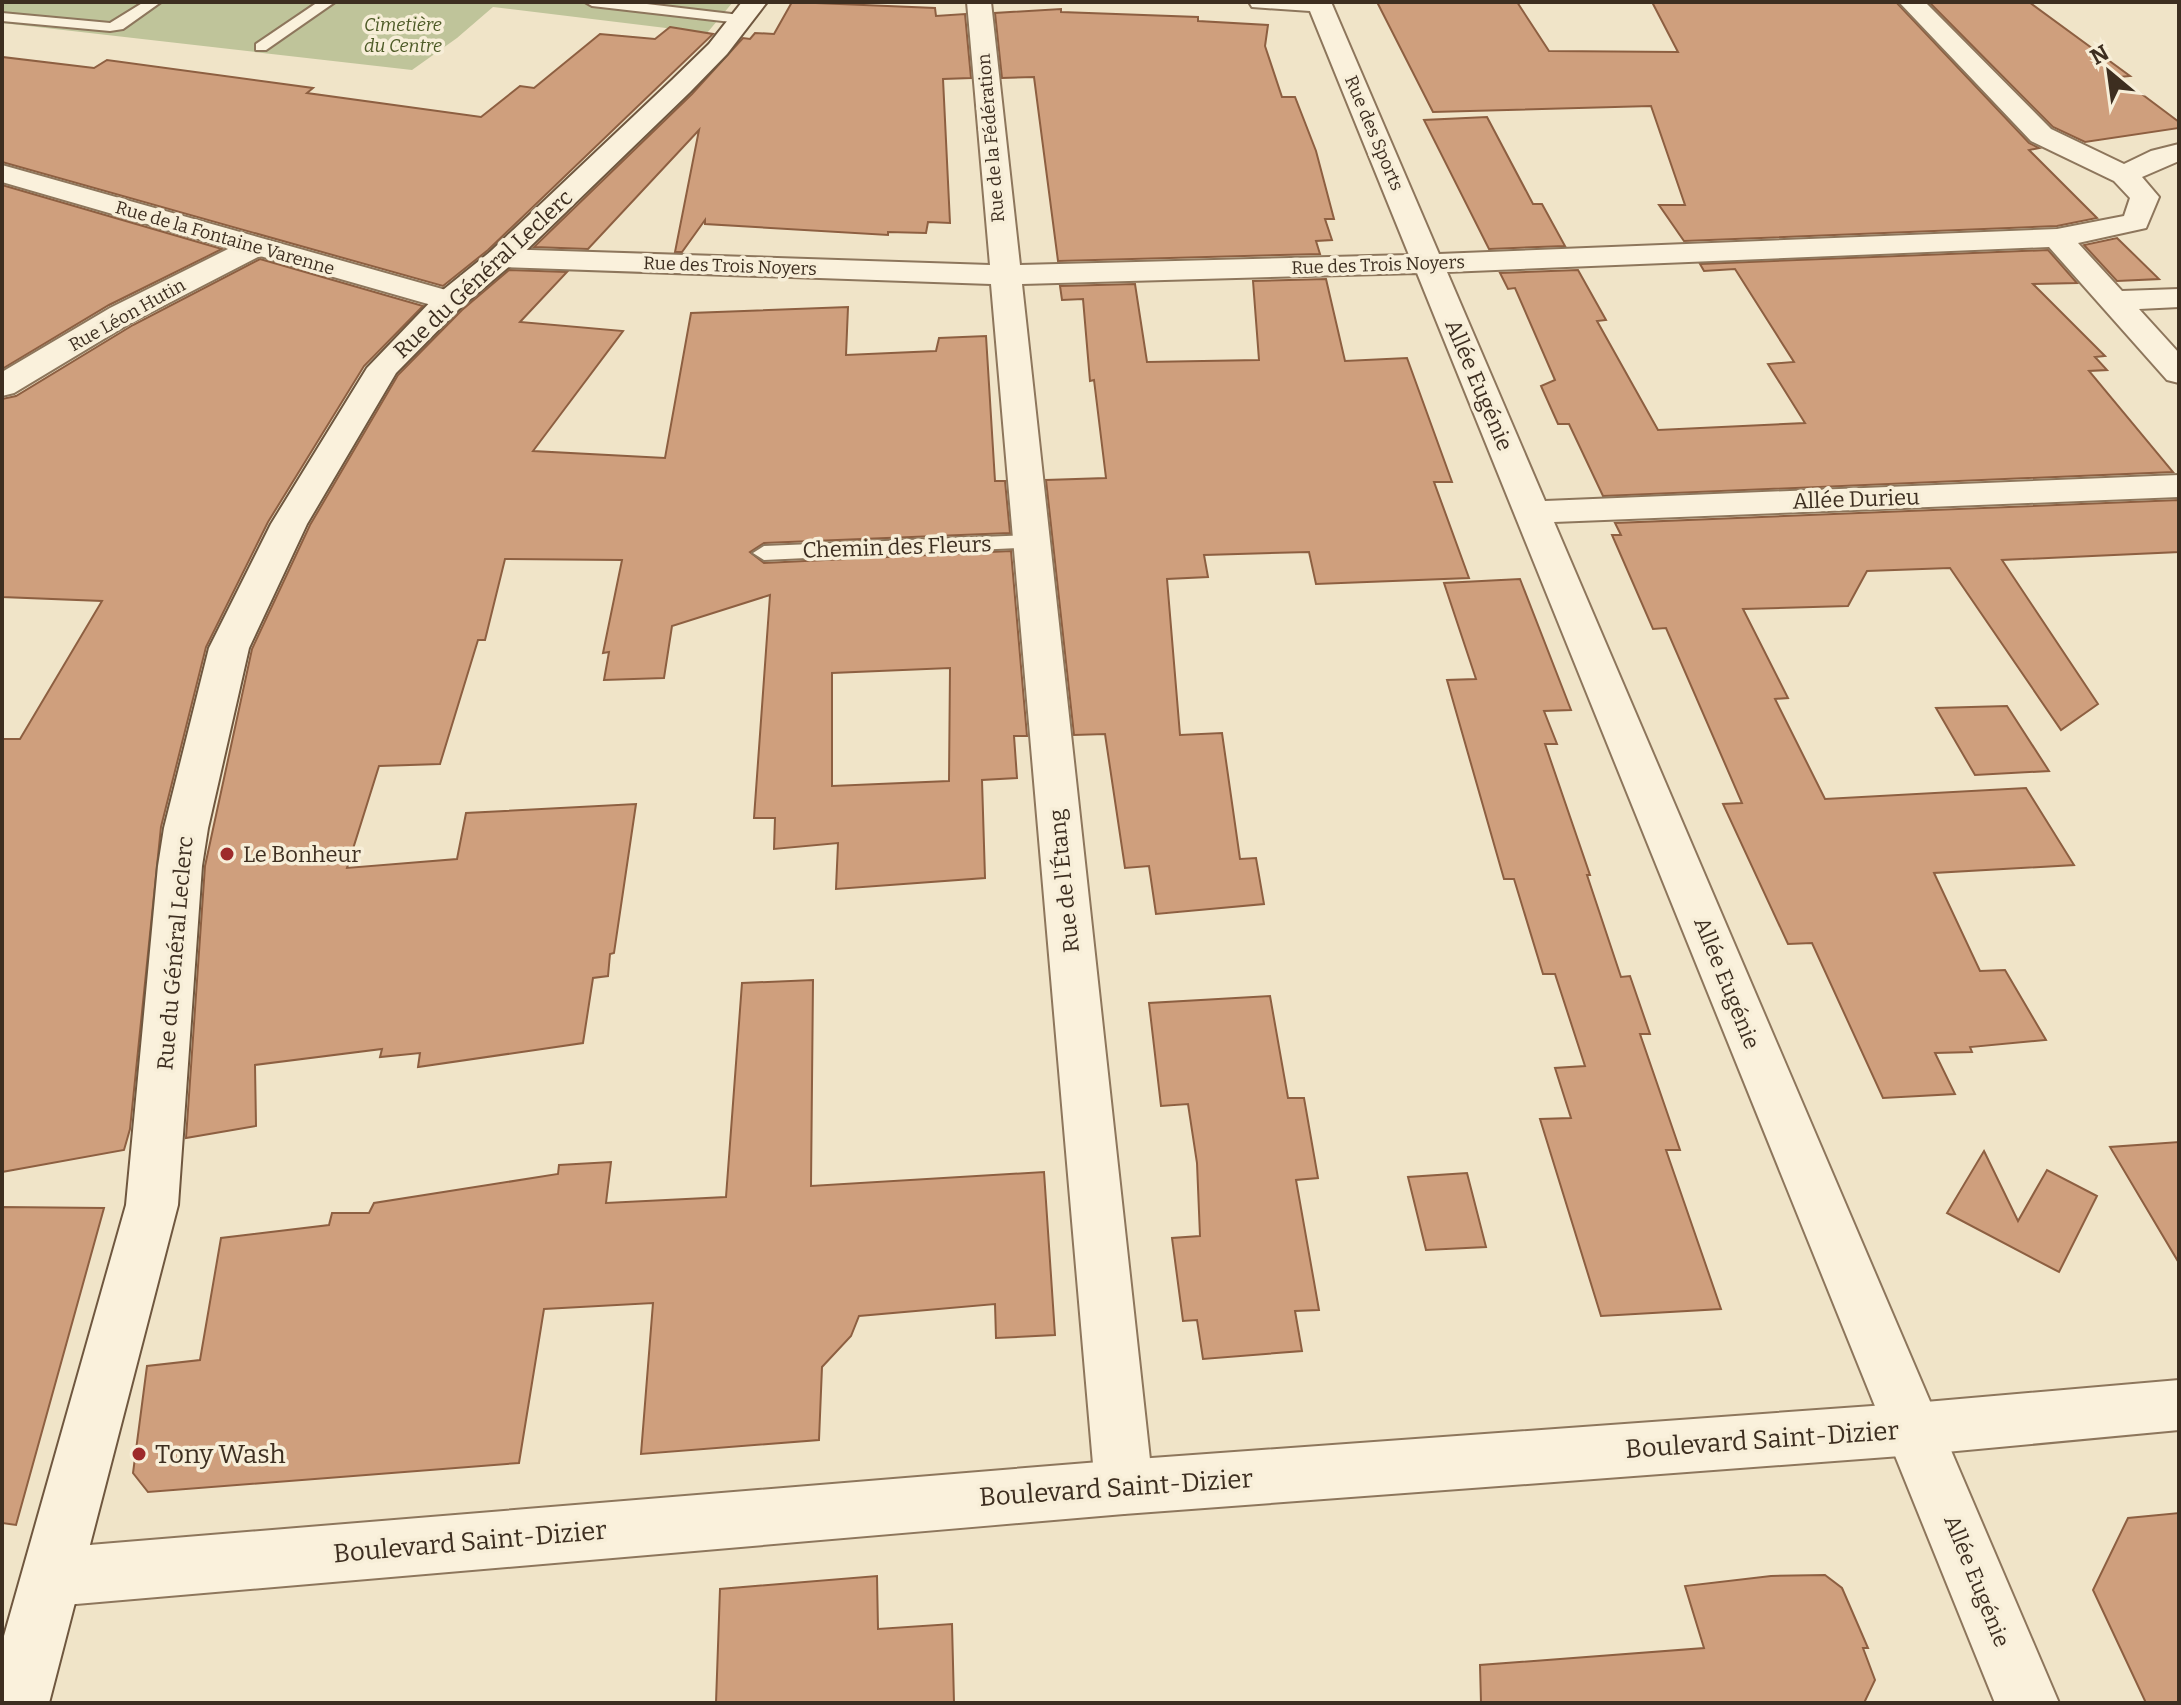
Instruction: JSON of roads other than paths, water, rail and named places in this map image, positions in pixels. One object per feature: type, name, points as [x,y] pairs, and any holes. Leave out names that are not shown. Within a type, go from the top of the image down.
[{"type":"street","name":"Rue de la Fédération","points":[[979,2],[1003,275]]},
{"type":"street","points":[[1261,2],[1320,3]]},
{"type":"street","points":[[1911,2],[2041,135],[2124,175],[2179,152]]},
{"type":"street","name":"Rue des Sports","points":[[1320,3],[1428,264]]},
{"type":"street","name":"Rue du Général Leclerc","points":[[17,1703],[152,1205],[180,866],[186,828],[229,648],[283,535],[383,368],[449,301],[501,258],[681,86],[718,49],[747,11]]},
{"type":"street","name":"Rue de la Fontaine Varenne","points":[[2,173],[449,301]]},
{"type":"street","name":"Rue des Trois Noyers","points":[[501,258],[1003,275],[1428,264],[2057,238],[2136,222],[2145,197],[2124,175]]},
{"type":"street","points":[[2057,238],[2179,373]]},
{"type":"street","name":"Rue Léon Hutin","points":[[2,386],[121,315],[255,247]]},
{"type":"street","name":"Allée Eugénie","points":[[1428,264],[2027,1703]]},
{"type":"street","name":"Rue de l'Étang","points":[[1003,275],[1124,1487]]},
{"type":"street","points":[[2114,301],[2179,298]]},
{"type":"street","name":"Allée Durieu","points":[[1533,512],[2179,486]]},
{"type":"street","name":"Boulevard Saint-Dizier","points":[[53,1577],[1124,1487],[1914,1429],[2179,1405]]},
{"type":"lane","points":[[2,17],[110,27],[118,26],[154,2]]},
{"type":"lane","points":[[261,47],[328,2]]},
{"type":"lane","points":[[592,2],[689,14],[747,11]]},
{"type":"lane","points":[[689,14],[702,2]]},
{"type":"lane","name":"Chemin des Fleurs","points":[[764,553],[1030,542]]},
{"type":"place","name":"Le Bonheur","points":[[227,854]]},
{"type":"place","name":"Tony Wash","points":[[139,1454]]},
{"type":"park label","name":"Cimetière du Centre","points":[[403,35]]}]
